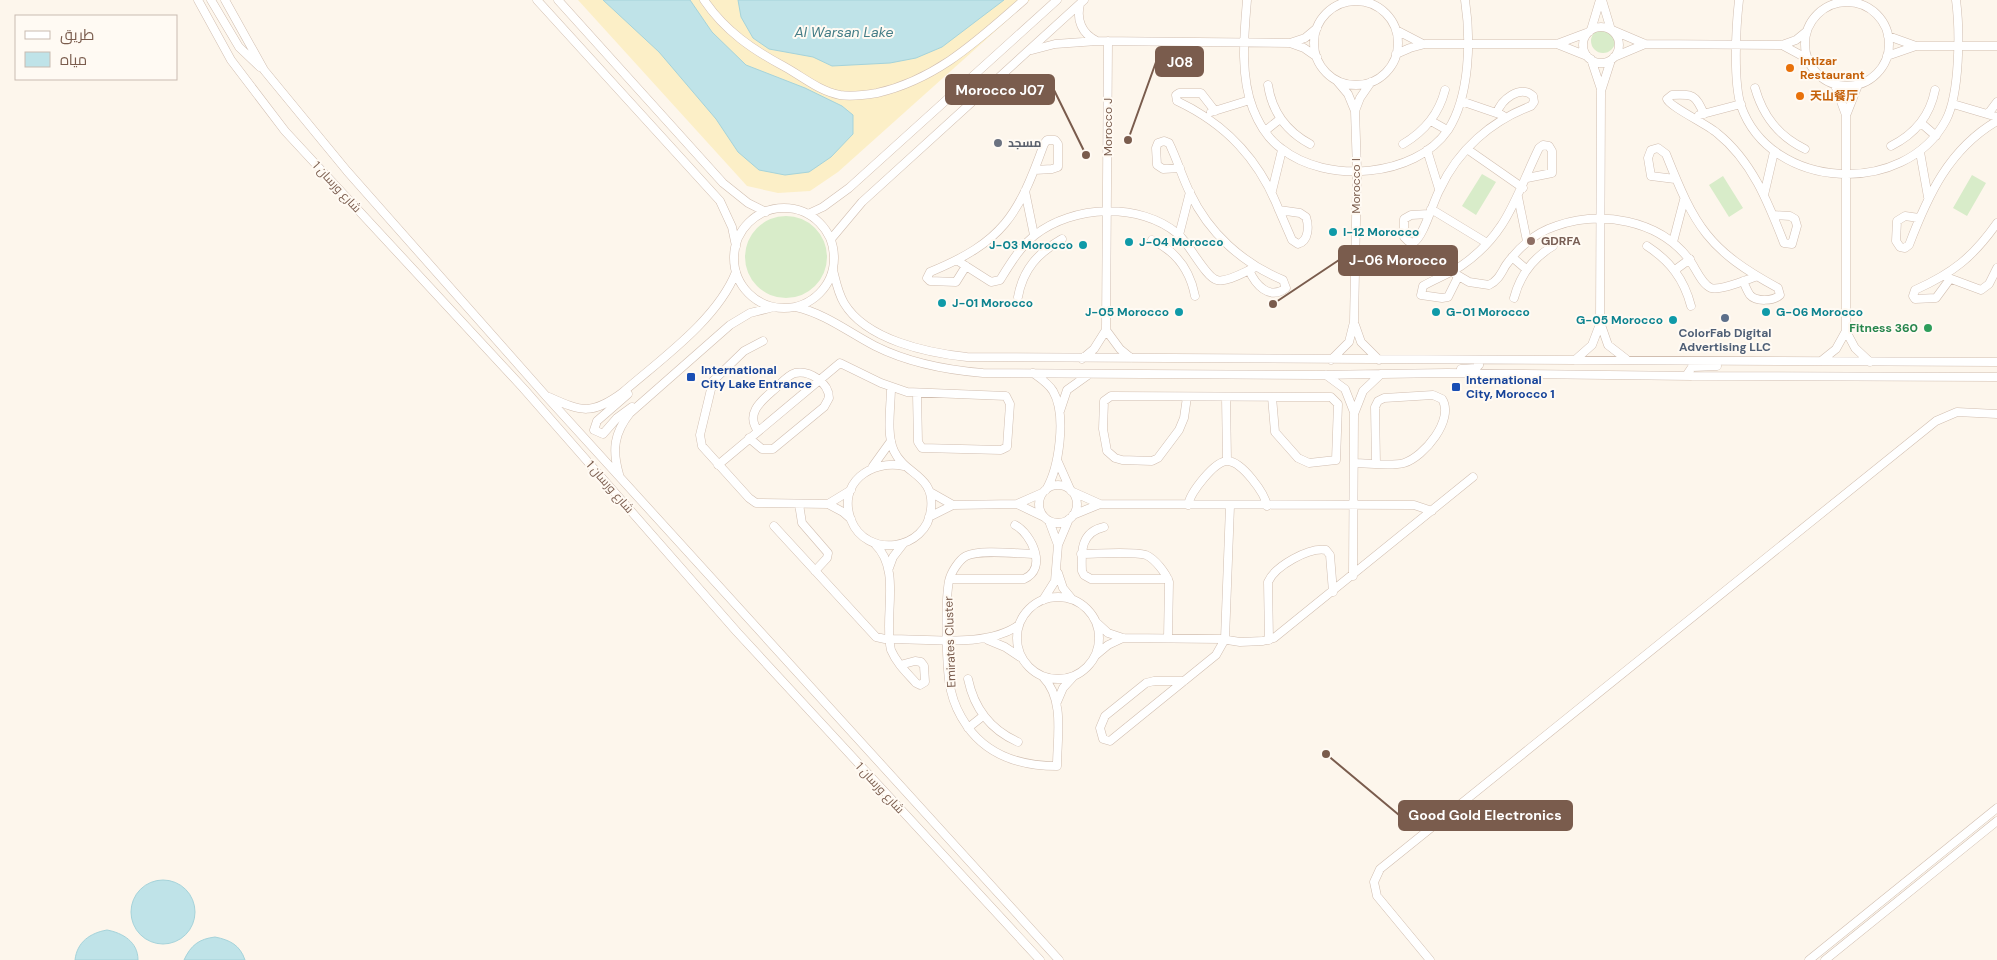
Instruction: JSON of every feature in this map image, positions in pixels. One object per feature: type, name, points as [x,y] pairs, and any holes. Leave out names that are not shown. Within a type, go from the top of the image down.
[{"type":"street","name":"شارع ورسان 1","points":[[198,0],[231,60],[285,132],[524,389],[737,632],[1040,960]]},
{"type":"street","points":[[211,0],[239,47],[264,70]]},
{"type":"street","name":"شارع ورسان 1","points":[[224,0],[264,70],[346,171],[546,396],[1059,960]]},
{"type":"street","points":[[537,0],[720,201],[732,227],[736,246],[736,272],[728,291],[716,308],[622,393],[594,409],[576,409],[546,396]]},
{"type":"street","points":[[558,0],[723,183],[739,197],[766,212]]},
{"type":"street","points":[[704,0],[730,31],[751,48],[825,91],[847,96],[892,89],[940,68],[963,53],[1024,0]]},
{"type":"street","points":[[808,214],[823,207],[849,188],[1057,0]]},
{"type":"street","points":[[1247,0],[1245,77],[1250,100],[1265,131],[1282,150],[1301,160],[1321,167],[1357,170],[1403,163],[1427,150],[1447,130],[1461,101],[1466,80],[1465,0]]},
{"type":"street","points":[[1601,0],[1611,30],[1619,43],[1601,90]]},
{"type":"street","points":[[1601,0],[1584,46],[1601,90],[1600,322],[1608,345],[1617,354],[1628,360]]},
{"type":"street","points":[[1739,0],[1737,80],[1741,104],[1758,136],[1774,152],[1789,161],[1812,170],[1846,173],[1892,167],[1920,152],[1936,136],[1953,104],[1957,46],[1956,0]]},
{"type":"street","points":[[1317,58],[1314,39],[1317,28],[1326,13],[1342,2],[1366,1],[1382,10],[1396,30],[1425,44]]},
{"type":"street","points":[[831,240],[862,202],[1082,2]]},
{"type":"street","points":[[1082,2],[1078,15],[1080,26],[1087,35],[1097,41]]},
{"type":"street","points":[[1782,45],[1808,60],[1820,77],[1835,85],[1858,85],[1877,74],[1887,56],[1888,36],[1882,20],[1858,2],[1837,2],[1820,12],[1812,21],[1805,41],[1808,60]]},
{"type":"street","points":[[1396,54],[1425,44],[1557,44],[1603,27],[1645,44],[1782,45],[1796,40],[1807,32]]},
{"type":"street","points":[[1027,52],[1055,44],[1097,41],[1290,42],[1305,38],[1317,28]]},
{"type":"street","points":[[1290,42],[1304,48],[1317,58],[1325,71],[1337,80],[1358,85],[1371,82],[1388,70],[1396,54],[1396,30]]},
{"type":"street","points":[[1888,36],[1916,46]]},
{"type":"street","name":"Morocco J","points":[[1106,330],[1108,42]]},
{"type":"street","points":[[1557,44],[1601,62],[1645,44]]},
{"type":"street","points":[[1887,56],[1916,46],[1997,46]]},
{"type":"street","name":"Morocco I","points":[[1331,360],[1348,342],[1354,322],[1357,170],[1355,111],[1348,94],[1337,80]]},
{"type":"street","name":"Morocco I","points":[[1355,111],[1360,98],[1371,82]]},
{"type":"street","points":[[1268,85],[1270,98],[1280,119],[1292,132],[1310,144]]},
{"type":"street","points":[[1835,85],[1846,115],[1846,331],[1855,348],[1870,362]]},
{"type":"street","points":[[1846,115],[1858,85]]},
{"type":"street","points":[[1755,88],[1762,107],[1772,124],[1784,136],[1806,149]]},
{"type":"street","points":[[1403,144],[1418,134],[1431,121],[1440,106],[1445,90]]},
{"type":"street","points":[[1891,146],[1907,137],[1921,124],[1928,111],[1935,90]]},
{"type":"street","points":[[1487,243],[1430,212],[1439,189],[1467,149],[1506,116],[1531,106],[1534,102],[1531,94],[1526,92],[1509,96],[1501,104],[1497,113]]},
{"type":"street","points":[[1215,111],[1201,93],[1179,93],[1176,95],[1177,101],[1205,115],[1229,133],[1246,151],[1272,191],[1279,210],[1292,240],[1295,243],[1303,242],[1306,238],[1306,217],[1300,213],[1279,210]]},
{"type":"street","points":[[1704,114],[1693,96],[1687,94],[1668,97],[1667,101],[1670,105],[1693,116],[1717,133],[1736,151],[1764,195],[1773,215]]},
{"type":"street","points":[[1205,115],[1250,100]]},
{"type":"street","points":[[1461,101],[1506,116]]},
{"type":"street","points":[[1988,114],[1997,102]]},
{"type":"street","points":[[1693,116],[1741,104]]},
{"type":"street","points":[[1919,218],[1942,172],[1960,150],[1997,119],[1988,114],[1953,104]]},
{"type":"street","points":[[1265,131],[1280,119]]},
{"type":"street","points":[[1431,121],[1447,130]]},
{"type":"street","points":[[1758,136],[1772,124]]},
{"type":"street","points":[[1921,124],[1936,136]]},
{"type":"street","points":[[1527,178],[1552,173],[1552,151],[1549,146],[1543,145],[1539,148],[1527,178],[1523,188],[1508,217],[1487,243],[1455,275],[1489,285],[1497,280],[1512,257],[1526,241],[1546,230],[1567,222],[1600,220],[1634,223],[1654,230],[1673,242],[1690,259],[1704,283],[1710,288],[1718,288],[1755,277]]},
{"type":"street","points":[[1675,178],[1651,176],[1648,158],[1651,150],[1658,148],[1664,152],[1675,178],[1684,200],[1697,222],[1713,243],[1728,258],[1755,277],[1778,288],[1780,293],[1778,298],[1760,300],[1753,298],[1743,281]]},
{"type":"street","points":[[1467,149],[1523,188]]},
{"type":"street","points":[[1272,191],[1282,150]]},
{"type":"street","points":[[1427,150],[1439,189]]},
{"type":"street","points":[[1764,195],[1774,152]]},
{"type":"street","points":[[1920,152],[1928,197]]},
{"type":"street","points":[[958,261],[991,282],[995,282],[1000,280],[1018,252],[1034,236],[1052,224],[1073,217],[1127,213],[1146,217],[1164,224],[1180,235],[1215,280],[1222,280],[1253,269],[1222,239],[1204,217],[1190,192],[1180,168]]},
{"type":"street","points":[[966,266],[956,282],[928,279],[930,272],[958,261],[982,246],[997,233],[1016,209],[1035,170]]},
{"type":"street","points":[[1025,191],[1034,236]]},
{"type":"street","points":[[1180,235],[1190,192]]},
{"type":"street","points":[[1518,197],[1526,241]]},
{"type":"street","points":[[1673,242],[1684,200]]},
{"type":"street","points":[[736,246],[741,233],[749,222],[766,212],[788,208],[808,214],[824,227],[831,240],[834,252],[833,270],[840,295],[856,318],[877,332],[907,344],[938,353],[967,357],[1477,361],[1997,362]]},
{"type":"street","points":[[1997,223],[1970,255],[1947,278],[1981,290],[1989,284],[1997,268]]},
{"type":"street","points":[[1018,296],[1024,276],[1032,262],[1062,239]]},
{"type":"street","points":[[1152,240],[1171,252],[1181,262],[1192,282],[1195,296]]},
{"type":"street","points":[[1514,298],[1526,270],[1536,259],[1553,246]]},
{"type":"street","points":[[1647,246],[1675,270],[1687,291],[1691,306]]},
{"type":"street","points":[[1018,252],[1032,262]]},
{"type":"street","points":[[1181,262],[1194,252]]},
{"type":"street","points":[[1512,257],[1526,270]]},
{"type":"street","points":[[1675,270],[1690,259]]},
{"type":"street","points":[[796,307],[811,301],[822,291],[833,270]]},
{"type":"street","points":[[736,272],[747,292],[755,299],[772,307]]},
{"type":"street","points":[[619,476],[614,453],[616,438],[626,418],[730,324],[750,313],[772,307],[796,307],[822,315],[878,347],[929,365],[983,373],[1326,375],[1447,373],[1997,377]]},
{"type":"street","name":"Morocco I","points":[[1354,322],[1361,342],[1379,360]]},
{"type":"street","points":[[1574,360],[1592,345],[1600,322]]},
{"type":"street","points":[[1082,359],[1094,349],[1106,330],[1114,343],[1132,359]]},
{"type":"street","points":[[1821,362],[1836,348],[1846,331]]},
{"type":"street","points":[[763,341],[739,356],[710,386],[700,438],[702,446],[748,498],[756,503],[828,504],[843,512],[861,534],[875,544],[884,554],[888,568],[889,639],[891,650],[900,666]]},
{"type":"street","points":[[1447,373],[1456,369],[1476,368],[1479,365],[1477,361]]},
{"type":"street","points":[[1692,376],[1689,370],[1692,367],[1713,366],[1731,362]]},
{"type":"street","points":[[718,465],[835,365],[842,363],[891,387],[918,394],[1006,396],[1010,404],[1007,447],[1001,450],[922,448],[918,442],[918,394]]},
{"type":"street","points":[[749,438],[762,449],[773,449],[824,407],[829,394],[827,388],[819,380],[804,373],[790,376],[756,406],[753,418],[758,431]]},
{"type":"street","points":[[1033,373],[1053,391],[1059,416],[1058,462],[1039,504],[1058,545],[1058,573],[1063,588],[1073,600],[1087,609],[1096,622],[1108,633],[1123,638],[1225,639],[1240,642],[1269,640],[1333,592],[1473,477]]},
{"type":"street","points":[[1059,416],[1067,390],[1088,374]]},
{"type":"street","points":[[1354,414],[1363,391],[1381,374]]},
{"type":"street","points":[[1326,375],[1345,389],[1354,414],[1353,576]]},
{"type":"street","points":[[641,377],[621,401],[596,421],[594,430],[603,434],[622,414],[641,403]]},
{"type":"street","points":[[891,387],[891,441],[897,457],[904,466],[920,476],[930,492],[953,505]]},
{"type":"street","points":[[1354,463],[1376,464],[1406,463],[1429,444],[1442,425],[1445,407],[1442,399],[1434,396],[1384,398],[1378,401],[1375,407],[1376,464]]},
{"type":"street","points":[[1187,397],[1180,430],[1158,458],[1152,460],[1122,460],[1107,451],[1103,411],[1104,401],[1108,397],[1187,397],[1272,397],[1335,399],[1338,404],[1336,460],[1306,463],[1298,458],[1275,432],[1272,397]]},
{"type":"street","points":[[1226,397],[1227,461]]},
{"type":"street","points":[[1430,960],[1377,896],[1374,882],[1380,869],[1936,421],[1957,412],[1997,414]]},
{"type":"street","points":[[851,520],[848,505],[851,490],[860,477],[883,455],[891,441]]},
{"type":"street","points":[[1188,505],[1197,486],[1219,464],[1227,461],[1234,463],[1258,486],[1263,493],[1267,506]]},
{"type":"street","points":[[1058,462],[1077,506],[1058,545]]},
{"type":"street","points":[[872,467],[882,464],[904,466]]},
{"type":"street","points":[[929,517],[953,505],[1017,504],[1060,485],[1100,504],[1230,506],[1414,505],[1432,510]]},
{"type":"street","points":[[828,504],[851,490]]},
{"type":"street","points":[[888,568],[893,557],[904,544],[918,536],[929,517],[930,492]]},
{"type":"street","points":[[799,504],[802,523],[828,553],[827,558],[815,571]]},
{"type":"street","points":[[1017,504],[1046,519],[1059,523],[1100,504]]},
{"type":"street","points":[[1184,681],[1154,680],[1146,683],[1105,716],[1100,728],[1103,739],[1110,741],[1184,681],[1216,655],[1225,639],[1230,506]]},
{"type":"street","points":[[950,579],[1024,579],[1034,571],[1035,554],[1032,539],[1022,528],[1015,525]]},
{"type":"street","points":[[774,526],[869,632],[876,637],[889,639],[986,640],[1005,647],[1022,658]]},
{"type":"street","points":[[1104,528],[1088,536],[1081,554],[1082,571],[1089,579],[1168,578]]},
{"type":"street","points":[[875,544],[889,546],[904,544]]},
{"type":"street","points":[[1269,640],[1268,582],[1283,566],[1306,553],[1326,550],[1330,555],[1333,592]]},
{"type":"street","name":"Emirates Cluster","points":[[1035,554],[971,554],[961,560],[950,579],[948,639],[951,692],[968,728],[985,745],[1005,758],[1027,764],[1057,766],[1057,702]]},
{"type":"street","points":[[1081,554],[1144,555],[1152,560],[1168,578],[1168,638]]},
{"type":"street","points":[[1057,702],[1050,686],[1042,677],[1027,666],[1022,658],[1017,642],[1019,625],[1028,610],[1043,600],[1052,588],[1058,573]]},
{"type":"street","points":[[1043,600],[1058,597],[1073,600]]},
{"type":"street","points":[[1095,656],[1099,639],[1096,622]]},
{"type":"street","points":[[986,640],[1007,633],[1019,625]]},
{"type":"street","points":[[1057,702],[1064,688],[1074,676],[1090,664],[1095,656],[1108,645],[1123,638]]},
{"type":"street","points":[[1042,677],[1053,679],[1074,676]]},
{"type":"street","points":[[968,679],[973,698],[983,716],[998,731],[1018,742]]},
{"type":"street","points":[[968,728],[983,716]]},
{"type":"street","points":[[1809,960],[1997,808]]},
{"type":"street","points":[[1825,960],[1997,821]]},
{"type":"green space","points":[[1603,29],[1611,33],[1615,41],[1611,49],[1603,53],[1595,49],[1591,41],[1595,33]]},
{"type":"green space","points":[[1482,174],[1496,182],[1476,215],[1462,206]]},
{"type":"green space","points":[[1972,175],[1986,183],[1967,216],[1953,208]]},
{"type":"green space","points":[[1723,176],[1743,208],[1729,217],[1709,185]]},
{"type":"green space","points":[[786,216],[802,219],[815,228],[824,241],[827,257],[824,273],[815,286],[802,295],[786,298],[770,295],[757,286],[748,273],[745,257],[748,241],[757,228],[770,219]]},
{"type":"sand","points":[[578,0],[1030,0],[838,172],[810,191],[778,193],[747,186]]},
{"type":"water","points":[[603,0],[690,0],[712,32],[746,65],[805,88],[842,106],[853,115],[853,134],[831,157],[809,172],[785,175],[759,170],[738,152],[716,119],[659,52]]},
{"type":"water","name":"Al Warsan Lake","points":[[738,0],[1004,0],[942,47],[916,58],[890,63],[832,66],[813,57],[769,49],[753,38],[741,17]]},
{"type":"water","points":[[163,880],[175,882],[186,889],[193,900],[195,912],[193,924],[186,935],[175,942],[163,944],[151,942],[140,935],[133,924],[131,912],[133,900],[140,889],[151,882]]},
{"type":"water","points":[[107,930],[119,933],[128,939],[135,948],[138,960],[75,960],[78,948],[85,939],[95,933]]},
{"type":"water","points":[[215,937],[234,944],[240,950],[245,960],[184,960],[196,944],[204,939]]},
{"type":"place","name":"Intizar Restaurant","points":[[1790,68]]},
{"type":"place","name":"天山餐厅","points":[[1800,96]]},
{"type":"place","name":"J08","points":[[1128,140]]},
{"type":"place","name":"مسجد","points":[[998,143]]},
{"type":"place","name":"Morocco J07","points":[[1086,155]]},
{"type":"place","name":"I-12 Morocco","points":[[1333,232]]},
{"type":"place","name":"GDRFA","points":[[1531,241]]},
{"type":"place","name":"J-04 Morocco","points":[[1129,242]]},
{"type":"place","name":"J-03 Morocco","points":[[1083,245]]},
{"type":"place","name":"J-01 Morocco","points":[[942,303]]},
{"type":"place","name":"J-06 Morocco","points":[[1273,304]]},
{"type":"place","name":"J-05 Morocco","points":[[1179,312]]},
{"type":"place","name":"G-01 Morocco","points":[[1436,312]]},
{"type":"place","name":"G-06 Morocco","points":[[1766,312]]},
{"type":"place","name":"ColorFab Digital Advertising LLC","points":[[1725,318]]},
{"type":"place","name":"G-05 Morocco","points":[[1673,320]]},
{"type":"place","name":"Fitness 360","points":[[1928,328]]},
{"type":"place","name":"International City Lake Entrance","points":[[691,377]]},
{"type":"place","name":"International City, Morocco 1","points":[[1456,387]]},
{"type":"place","name":"Good Gold Electronics","points":[[1326,754]]}]
